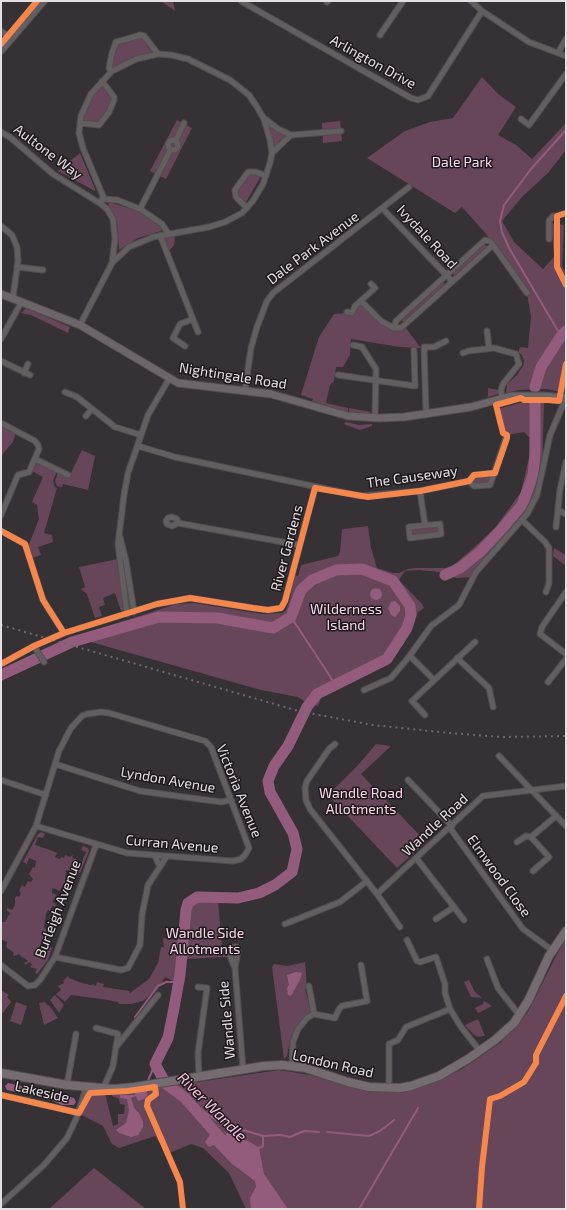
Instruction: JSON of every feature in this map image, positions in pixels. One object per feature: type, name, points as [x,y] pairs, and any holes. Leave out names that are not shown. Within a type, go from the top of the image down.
[{"type":"main road","name":"Nightingale Road","points":[[1,294],[13,297],[80,325],[178,383],[245,390],[297,400],[348,416],[394,418],[471,407],[502,399],[524,396],[566,398]]},
{"type":"main road","name":"London Road","points":[[1,1073],[66,1086],[103,1089],[149,1085],[264,1066],[292,1066],[305,1068],[361,1085],[400,1088],[411,1086],[439,1076],[480,1051],[495,1040],[520,1016],[552,950],[566,932]]},
{"type":"street","name":"Arlington Drive","points":[[241,1],[248,3],[412,98],[418,100],[424,98],[430,92],[482,11]]},
{"type":"street","points":[[380,36],[404,1]]},
{"type":"street","points":[[471,1],[482,11],[529,42],[566,56]]},
{"type":"street","points":[[1,51],[41,2]]},
{"type":"street","points":[[1,31],[11,38]]},
{"type":"street","points":[[112,72],[109,68],[112,53],[116,42],[120,40],[140,35],[144,36],[158,54]]},
{"type":"street","points":[[558,53],[566,39]]},
{"type":"street","points":[[80,325],[112,263],[115,244],[114,224],[102,201],[81,142],[80,123],[87,101],[102,81],[112,72],[136,59],[158,54],[188,59],[230,80],[249,95],[264,119],[272,153],[266,176],[259,191],[247,208],[233,218],[216,225],[168,233],[136,243],[112,263]]},
{"type":"street","points":[[521,119],[529,125],[566,74]]},
{"type":"street","points":[[80,123],[99,125],[109,112],[114,97],[102,81]]},
{"type":"street","points":[[264,119],[278,129],[291,135],[342,131]]},
{"type":"street","points":[[140,209],[171,149],[176,149],[178,146],[176,140],[184,124]]},
{"type":"street","name":"Aultone Way","points":[[1,132],[11,138],[53,174],[102,201]]},
{"type":"street","points":[[272,153],[291,135]]},
{"type":"street","points":[[247,208],[236,198],[235,190],[248,172],[256,172],[266,176]]},
{"type":"street","name":"Dale Park Avenue","points":[[245,390],[251,348],[257,327],[269,297],[290,278],[384,209],[409,188]]},
{"type":"street","points":[[102,201],[117,200],[140,209],[162,224],[168,233]]},
{"type":"street","name":"Ivydale Road","points":[[384,209],[452,281]]},
{"type":"street","points":[[549,239],[549,221],[553,216],[566,213]]},
{"type":"street","points":[[1,226],[9,232],[16,242],[17,267],[13,297]]},
{"type":"street","points":[[160,235],[198,332]]},
{"type":"street","points":[[394,328],[396,321],[485,240],[490,241],[527,293]]},
{"type":"street","points":[[362,301],[381,321],[394,328],[401,328],[493,245]]},
{"type":"street","points":[[17,267],[43,270]]},
{"type":"street","points":[[347,312],[352,313],[355,306],[375,288],[371,284]]},
{"type":"street","points":[[1,339],[22,301]]},
{"type":"street","points":[[185,346],[173,338],[180,324],[193,319]]},
{"type":"street","points":[[487,331],[489,348]]},
{"type":"street","points":[[426,414],[424,347],[434,347],[446,341]]},
{"type":"street","points":[[353,346],[362,347],[376,369],[375,418]]},
{"type":"street","points":[[463,353],[489,348],[513,352],[518,358],[518,365],[502,387],[502,399]]},
{"type":"street","points":[[338,374],[415,386],[414,350]]},
{"type":"street","points":[[1,361],[30,375]]},
{"type":"street","points":[[24,373],[28,364]]},
{"type":"street","points":[[127,614],[118,544],[125,485],[148,415],[169,379]]},
{"type":"street","points":[[65,392],[77,397],[118,429],[141,435]]},
{"type":"street","points":[[364,690],[388,680],[410,656],[431,626],[439,618],[459,605],[476,572],[522,520],[537,495],[550,435],[566,398]]},
{"type":"street","points":[[86,416],[92,410]]},
{"type":"street","points":[[1,422],[35,441],[39,449],[36,459],[28,472],[18,475],[1,515]]},
{"type":"street","name":"The Causeway","points":[[469,481],[474,486],[490,484],[507,436]]},
{"type":"street","name":"The Causeway","points":[[138,446],[175,457],[315,488],[368,497],[420,491],[469,481],[474,475],[495,473]]},
{"type":"street","points":[[36,459],[68,475]]},
{"type":"street","points":[[556,527],[566,462]]},
{"type":"street","name":"River Gardens","points":[[1,664],[34,646],[64,633],[158,604],[190,598],[253,608],[278,609],[284,605],[315,488]]},
{"type":"street","points":[[420,491],[425,525]]},
{"type":"street","points":[[558,510],[566,514]]},
{"type":"street","points":[[522,520],[545,542],[548,548],[548,583],[546,592]]},
{"type":"street","points":[[178,523],[299,545]]},
{"type":"street","points":[[440,524],[441,534],[410,538],[409,527],[425,525],[440,524]]},
{"type":"street","points":[[1,531],[25,544],[43,600],[64,633]]},
{"type":"street","points":[[119,532],[126,561],[134,612]]},
{"type":"street","points":[[566,592],[542,627],[540,634],[566,654]]},
{"type":"street","points":[[425,715],[412,701],[475,642]]},
{"type":"street","points":[[34,646],[44,662]]},
{"type":"street","points":[[410,656],[434,680]]},
{"type":"street","points":[[457,658],[489,688],[493,707]]},
{"type":"street","points":[[548,682],[566,658]]},
{"type":"street","name":"Victoria Avenue","points":[[1,891],[36,826],[59,751],[66,736],[82,716],[101,712],[109,713],[205,742],[211,747],[248,843],[246,855],[238,861]]},
{"type":"street","points":[[335,744],[329,749],[307,781],[305,788],[306,800],[310,809],[377,894],[400,927]]},
{"type":"street","points":[[500,756],[566,826]]},
{"type":"street","name":"Lyndon Avenue","points":[[55,764],[140,791],[221,802],[231,800]]},
{"type":"street","points":[[1,780],[46,795]]},
{"type":"street","name":"Elmwood Close","points":[[408,780],[451,827],[523,929],[552,950]]},
{"type":"street","name":"Wandle Road","points":[[377,894],[417,859],[483,796],[566,786]]},
{"type":"street","points":[[531,837],[556,816]]},
{"type":"street","name":"Curran Avenue","points":[[36,826],[127,853],[238,861]]},
{"type":"street","points":[[517,842],[526,836],[531,837],[549,858],[533,871]]},
{"type":"street","name":"Burleigh Avenue","points":[[1,965],[25,985],[32,986],[47,970],[55,957],[96,845]]},
{"type":"street","points":[[155,856],[160,867]]},
{"type":"street","points":[[55,957],[121,970],[128,968],[140,945],[148,886],[167,856]]},
{"type":"street","points":[[417,859],[464,920]]},
{"type":"street","points":[[285,924],[340,902],[367,881]]},
{"type":"street","points":[[436,918],[454,907]]},
{"type":"street","points":[[407,940],[417,961],[436,957],[445,984],[445,992],[450,1009],[480,1051]]},
{"type":"street","points":[[487,959],[498,988],[520,1016]]},
{"type":"street","points":[[292,1066],[294,1042],[298,1029],[307,1018],[314,1014],[335,1018],[342,1006],[367,1000],[361,965]]},
{"type":"street","name":"Wandle Side","points":[[235,968],[244,1069]]},
{"type":"street","points":[[309,986],[314,1014]]},
{"type":"street","points":[[198,987],[207,988],[198,1053],[199,1077]]},
{"type":"street","points":[[116,1048],[158,995]]},
{"type":"street","points":[[389,1081],[389,1044],[398,1040],[406,1027],[450,1009]]},
{"type":"street","points":[[96,1028],[118,1034],[113,1066],[103,1089]]},
{"type":"street","points":[[66,1086],[76,1034]]},
{"type":"street","points":[[1,1204],[54,1155],[72,1129],[80,1110],[86,1088]]},
{"type":"street","name":"Lakeside","points":[[1,1095],[80,1110]]},
{"type":"green space","points":[[161,1],[173,1],[175,11]]},
{"type":"green space","points":[[141,36],[156,53],[112,69],[111,61],[117,43]]},
{"type":"green space","name":"Dale Park","points":[[482,77],[498,94],[516,107],[498,135],[516,145],[532,159],[566,123],[566,150],[548,173],[522,197],[502,221],[514,242],[543,269],[554,257],[551,223],[564,225],[562,266],[566,273],[566,393],[546,389],[519,390],[506,393],[507,384],[517,375],[523,366],[524,361],[522,355],[519,353],[519,349],[521,347],[528,348],[531,317],[527,293],[487,235],[462,207],[455,213],[367,158],[405,131],[430,122],[453,118]]},
{"type":"green space","points":[[101,83],[113,97],[113,101],[100,123],[81,122],[92,94]]},
{"type":"green space","points":[[177,120],[192,128],[166,179],[150,171]]},
{"type":"green space","points":[[340,121],[342,141],[323,143],[322,123]]},
{"type":"green space","points":[[267,122],[289,136],[273,151]]},
{"type":"green space","points":[[80,153],[95,189],[95,191],[58,171]]},
{"type":"green space","points":[[250,173],[261,176],[245,204],[236,196],[237,190]]},
{"type":"green space","points":[[109,202],[140,212],[161,227],[161,231],[138,238],[119,250],[117,222],[108,205]]},
{"type":"green space","points":[[175,236],[174,245],[169,251],[164,238]]},
{"type":"green space","points":[[484,244],[487,247],[455,275],[452,274]]},
{"type":"green space","points":[[443,282],[446,285],[403,322],[402,320]]},
{"type":"green space","points":[[361,303],[393,329],[401,331],[405,327],[421,348],[400,347],[351,339],[350,355],[343,367],[336,367],[334,381],[330,385],[326,403],[348,408],[348,413],[312,401],[313,399],[301,395],[319,337],[334,314],[347,313]]},
{"type":"green space","points":[[26,308],[70,327],[68,333],[31,315],[21,313]]},
{"type":"green space","points":[[488,388],[498,390],[498,394],[488,397]]},
{"type":"green space","name":"Wilderness Island","points":[[523,402],[544,402],[542,473],[537,495],[527,514],[473,577],[456,578],[439,572],[419,570],[405,571],[399,580],[424,608],[418,612],[403,645],[387,663],[332,686],[321,698],[318,706],[298,697],[261,690],[73,637],[177,604],[194,603],[262,614],[282,613],[286,610],[290,599],[294,575],[298,576],[301,565],[338,556],[340,552],[342,530],[344,529],[368,526],[371,548],[377,568],[393,573],[399,573],[408,569],[415,568],[446,568],[452,566],[495,528],[521,492],[529,458],[530,438],[524,432],[507,435],[503,433],[498,409]]},
{"type":"green space","points":[[349,408],[371,412],[367,414],[349,413]]},
{"type":"green space","points":[[346,422],[359,425],[372,424],[372,426],[360,430],[344,424]]},
{"type":"green space","points":[[1,423],[16,432],[13,442],[1,456]]},
{"type":"green space","points":[[82,450],[95,456],[88,490],[63,484],[62,487],[57,486],[55,481],[58,472],[67,476],[69,472],[71,473]]},
{"type":"green space","points":[[36,460],[57,471],[53,481],[55,487],[57,488],[44,533],[52,535],[53,542],[38,547],[41,555],[32,558],[28,547],[39,519],[37,505],[32,502],[43,477],[30,470]]},
{"type":"green space","points":[[488,475],[490,480],[487,483],[475,484],[473,481],[474,477]]},
{"type":"green space","points":[[437,526],[437,533],[415,535],[412,532],[414,528]]},
{"type":"green space","points":[[119,544],[126,562],[133,609],[127,610]]},
{"type":"green space","points":[[554,548],[566,555],[566,566],[553,556]]},
{"type":"green space","points":[[118,559],[125,610],[121,611],[115,593],[103,598],[105,605],[99,607],[102,616],[95,618],[87,594],[81,589],[85,587],[79,567]]},
{"type":"green space","name":"Wandle Road Allotments","points":[[376,744],[391,746],[361,774],[426,842],[397,868],[328,795],[358,765]]},
{"type":"green space","points":[[41,832],[45,834],[43,838],[38,837],[35,845],[57,853],[55,857],[60,859],[61,857],[64,858],[65,855],[70,857],[73,855],[72,858],[78,860],[77,863],[81,864],[86,852],[81,850],[83,846],[88,848],[89,851],[80,873],[66,870],[65,881],[68,882],[67,884],[64,883],[60,891],[53,888],[52,889],[52,893],[57,895],[52,902],[56,904],[55,907],[52,906],[50,911],[48,910],[46,914],[44,927],[47,931],[42,935],[44,936],[37,953],[41,957],[43,956],[48,948],[44,944],[52,948],[48,960],[37,974],[35,973],[37,969],[30,967],[32,964],[29,962],[26,965],[24,963],[28,961],[23,957],[21,959],[22,957],[19,954],[14,956],[14,953],[6,947],[7,942],[1,939],[1,922],[5,922],[10,913],[6,910],[7,908],[12,910],[15,905],[15,898],[17,896],[19,897],[21,893],[19,891],[22,885],[25,887],[28,881],[31,882],[33,879],[29,874],[33,867],[35,868],[36,861],[29,858],[27,864],[23,862],[38,834]]},
{"type":"green space","name":"Wandle Side Allotments","points":[[195,900],[218,900],[222,949],[225,950],[226,957],[186,959],[191,907]]},
{"type":"green space","points":[[163,938],[180,940],[175,982],[165,977],[157,990],[143,1001],[131,1004],[119,1004],[118,1002],[71,995],[65,1002],[56,994],[61,990],[58,986],[64,983],[63,981],[68,976],[69,978],[82,983],[91,985],[94,984],[93,985],[96,986],[97,982],[104,984],[103,987],[129,991],[130,993],[149,979],[158,963],[161,947],[164,947]]},
{"type":"green space","points":[[566,940],[566,1209],[246,1209],[229,1173],[203,1148],[191,1144],[167,1154],[155,1136],[119,1148],[112,1144],[103,1126],[80,1114],[90,1094],[105,1093],[113,1126],[118,1124],[118,1114],[124,1114],[125,1105],[120,1104],[119,1099],[112,1096],[112,1093],[137,1091],[279,1070],[401,1090],[430,1084],[462,1069],[500,1043],[528,1012],[557,954]]},
{"type":"green space","points":[[305,962],[307,987],[305,990],[311,1009],[310,1013],[299,1023],[290,1041],[287,1056],[284,1059],[272,967],[274,964],[287,966]]},
{"type":"green space","points":[[469,980],[475,992],[482,998],[471,997],[464,982]]},
{"type":"green space","points":[[1,990],[9,995],[7,997],[11,1002],[2,1014]]},
{"type":"green space","points":[[55,995],[64,1005],[59,1013],[50,1000]]},
{"type":"green space","points":[[484,1001],[492,1006],[478,1013],[475,1008],[483,1004]]},
{"type":"green space","points":[[16,1002],[27,1006],[21,1025],[10,1021]]},
{"type":"green space","points":[[45,1002],[48,1006],[49,1005],[58,1018],[44,1025],[39,1003]]},
{"type":"green space","points":[[478,1019],[485,1036],[478,1037],[474,1035],[465,1025]]},
{"type":"green space","points":[[94,1168],[98,1171],[146,1209],[49,1209]]},
{"type":"shaded area","points":[[376,588],[380,590],[382,594],[380,598],[376,600],[372,598],[370,594],[372,590]]},
{"type":"shaded area","points":[[395,601],[400,606],[400,611],[395,617],[391,615],[388,608],[391,602]]},
{"type":"shaded area","points":[[296,972],[302,973],[300,980],[291,996],[288,995],[287,988],[289,985],[287,975]]},
{"type":"shaded area","points":[[8,1083],[74,1098],[76,1102],[74,1105],[62,1105],[51,1100],[7,1090],[5,1086]]},
{"type":"shaded area","points":[[146,1090],[148,1095],[143,1099],[138,1101],[136,1096],[131,1098],[134,1108],[139,1113],[143,1122],[143,1127],[138,1135],[131,1137],[119,1133],[116,1130],[126,1123],[129,1110],[127,1099],[120,1098],[120,1095],[135,1095],[135,1093]]},
{"type":"shaded area","points":[[210,1129],[218,1129],[219,1133],[226,1135],[227,1132],[250,1142],[259,1148],[264,1174],[288,1209],[251,1209],[250,1198],[256,1187],[255,1181],[231,1163],[214,1145],[209,1147],[205,1142],[211,1133]]},
{"type":"waterway","name":"River Wandle","points":[[561,336],[509,248],[502,232],[500,221],[504,205],[531,169],[566,130]]},
{"type":"waterway","name":"River Wandle","points":[[535,387],[541,367],[561,336],[566,331]]},
{"type":"waterway","name":"River Wandle","points":[[445,575],[460,568],[480,552],[522,505],[533,475],[535,454],[535,400]]},
{"type":"waterway","name":"River Wandle","points":[[1,675],[72,642],[159,617],[217,618],[273,628],[291,617],[301,590],[312,580],[336,570],[362,569],[393,581],[410,606],[411,615],[407,628],[387,659],[317,694],[307,707],[288,746],[274,766],[268,781],[270,792],[293,833],[297,849],[292,872],[275,885],[259,893],[238,898],[197,897],[188,903],[186,910],[180,975],[168,1038],[155,1064],[166,1084],[185,1098],[221,1139]]},
{"type":"waterway","points":[[291,617],[335,684]]},
{"type":"waterway","points":[[135,1017],[158,986],[166,982],[179,982]]},
{"type":"waterway","points":[[147,1083],[155,1064]]},
{"type":"waterway","points":[[185,1098],[220,1123],[263,1136],[281,1135],[290,1137],[304,1131],[319,1132]]},
{"type":"waterway","points":[[359,1209],[418,1108]]},
{"type":"waterway","points":[[327,1132],[369,1136],[380,1131],[394,1120]]},
{"type":"waterway","points":[[259,1148],[263,1146],[263,1136]]},
{"type":"railway","points":[[1,625],[295,710],[319,715],[373,725],[450,733],[501,737],[566,736]]},
{"type":"cycle path","points":[[1,44],[37,1]]},
{"type":"cycle path","points":[[566,213],[557,216],[557,267],[566,285]]},
{"type":"cycle path","points":[[1,664],[34,646],[64,633],[157,604],[190,598],[268,610],[281,608],[285,601],[315,488],[368,497],[420,491],[469,481],[474,475],[495,473],[507,438],[507,435],[503,433],[496,405],[521,398],[524,400],[559,401],[566,364]]},
{"type":"cycle path","points":[[1,531],[25,544],[43,600],[64,633]]},
{"type":"cycle path","points":[[479,1209],[490,1099],[500,1096],[524,1082],[536,1063],[536,1055],[566,996]]},
{"type":"cycle path","points":[[1,1095],[79,1113],[90,1093],[128,1091],[155,1087],[156,1094],[148,1100],[147,1106],[180,1182],[183,1209]]}]
